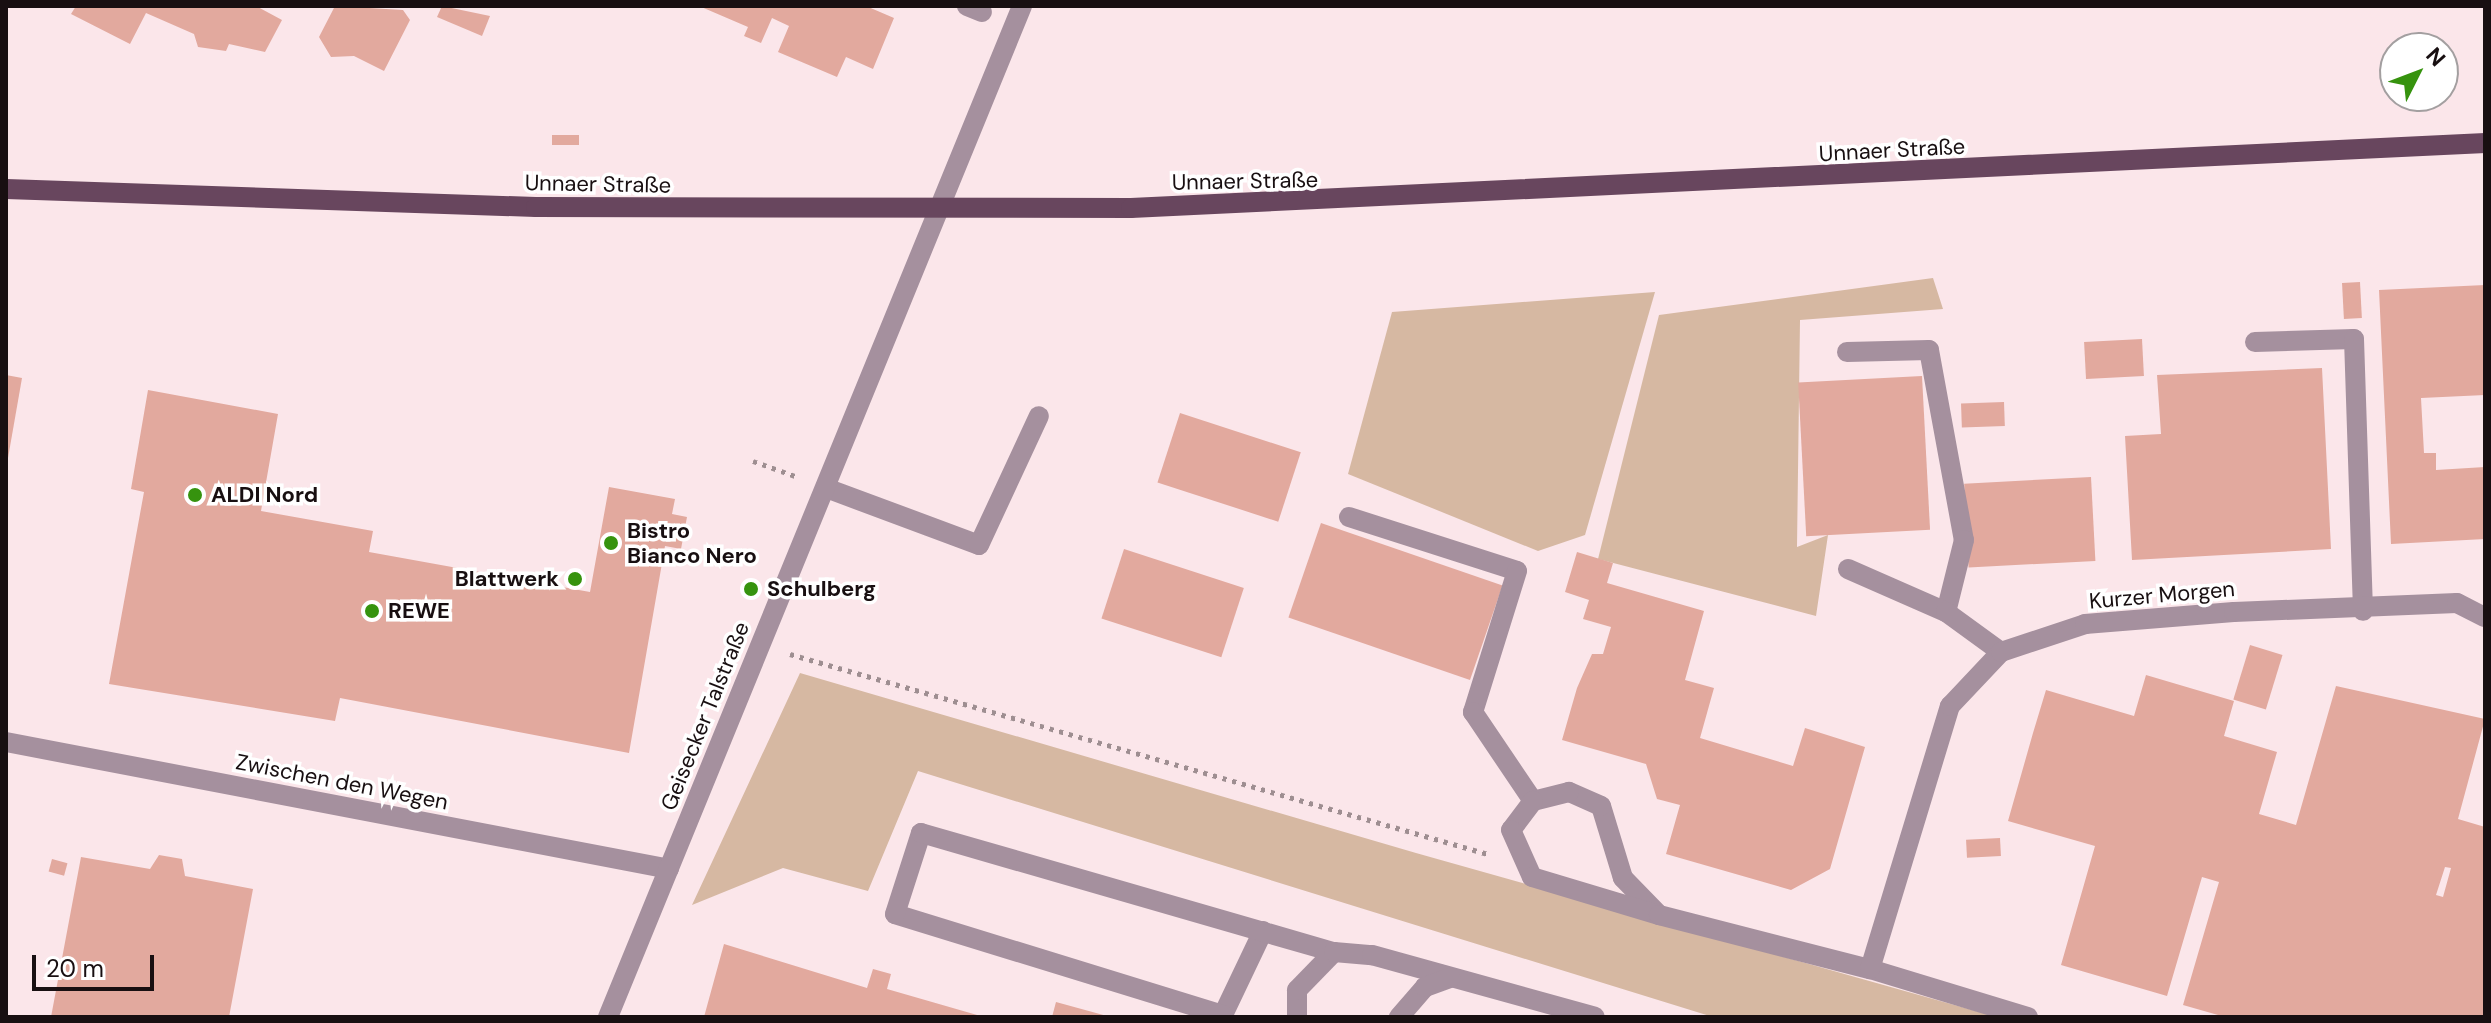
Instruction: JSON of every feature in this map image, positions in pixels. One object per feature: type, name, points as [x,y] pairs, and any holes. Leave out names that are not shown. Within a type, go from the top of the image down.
[{"type":"main road","name":"Unnaer Straße","points":[[6,189],[941,212],[1333,203],[2485,143]]},
{"type":"street","name":"Geisecker Talstraße","points":[[608,1017],[759,645],[941,212],[1022,6]]},
{"type":"street","points":[[2255,342],[2354,339],[2363,611]]},
{"type":"street","points":[[1847,352],[1929,350],[1964,540],[1946,612]]},
{"type":"street","points":[[826,488],[979,545],[1039,416]]},
{"type":"street","points":[[1349,517],[1517,571],[1473,712],[1533,801]]},
{"type":"street","points":[[1848,569],[1946,612],[2001,652]]},
{"type":"street","name":"Kurzer Morgen","points":[[1870,969],[1950,706],[2001,652],[2085,624],[2363,611],[2457,603],[2485,617]]},
{"type":"street","name":"Zwischen den Wegen","points":[[6,742],[669,869]]},
{"type":"street","points":[[1659,915],[1623,878],[1601,806],[1569,792],[1533,801],[1511,830],[1523,865],[1532,877],[1659,915],[1870,969],[2028,1017]]},
{"type":"street","points":[[1263,931],[1223,1015],[895,914],[921,833],[1263,931],[1334,952],[1450,978],[1595,1017]]},
{"type":"street","points":[[1297,1017],[1297,990],[1334,952]]},
{"type":"street","points":[[1399,1017],[1425,987],[1450,978]]},
{"type":"path","points":[[753,461],[826,488]]},
{"type":"path","points":[[759,645],[1268,785],[1523,865]]},
{"type":"shaded area","points":[[1933,278],[1943,309],[1800,320],[1797,547],[1828,535],[1816,616],[1598,559],[1659,315]]},
{"type":"shaded area","points":[[1655,292],[1585,535],[1538,551],[1348,474],[1392,312]]},
{"type":"shaded area","points":[[800,673],[1416,853],[1997,1017],[1713,1017],[918,771],[868,891],[783,868],[692,905]]},
{"type":"building","points":[[76,6],[256,6],[282,20],[265,52],[229,44],[226,51],[198,47],[194,34],[146,13],[130,44],[71,14]]},
{"type":"building","points":[[335,6],[403,10],[410,20],[384,71],[354,56],[331,57],[319,37]]},
{"type":"building","points":[[442,6],[490,16],[482,36],[437,17]]},
{"type":"building","points":[[699,6],[866,6],[894,18],[873,69],[846,57],[837,77],[778,52],[789,26],[772,18],[761,43],[744,36],[748,27]]},
{"type":"building","points":[[552,135],[579,135],[579,145],[552,145]]},
{"type":"building","points":[[2360,282],[2362,318],[2344,319],[2342,283]]},
{"type":"building","points":[[2485,285],[2485,395],[2421,398],[2424,453],[2436,453],[2436,470],[2485,467],[2485,539],[2391,544],[2379,290]]},
{"type":"building","points":[[2142,339],[2144,376],[2086,379],[2084,342]]},
{"type":"building","points":[[2322,368],[2331,549],[2132,560],[2125,436],[2161,434],[2157,375]]},
{"type":"building","points":[[6,375],[22,378],[8,458],[6,458]]},
{"type":"building","points":[[1922,376],[1930,530],[1806,536],[1798,382]]},
{"type":"building","points":[[148,390],[278,414],[261,511],[373,531],[369,552],[590,592],[609,487],[675,499],[672,514],[687,517],[681,549],[665,546],[629,753],[340,698],[335,721],[109,684],[144,492],[131,489]]},
{"type":"building","points":[[2004,402],[2005,426],[1962,427],[1961,404]]},
{"type":"building","points":[[1180,413],[1301,452],[1278,522],[1157,482]]},
{"type":"building","points":[[2091,477],[2095,561],[1969,568],[1964,484]]},
{"type":"building","points":[[1321,523],[1503,586],[1470,680],[1288,618]]},
{"type":"building","points":[[1124,549],[1244,588],[1221,657],[1101,618]]},
{"type":"building","points":[[1577,552],[1613,563],[1607,583],[1704,611],[1685,680],[1714,688],[1700,738],[1793,766],[1805,728],[1865,747],[1830,869],[1791,890],[1666,854],[1680,805],[1657,799],[1646,764],[1562,740],[1577,688],[1592,654],[1603,654],[1611,627],[1583,619],[1589,600],[1565,592]]},
{"type":"building","points":[[2250,645],[2283,655],[2266,709],[2233,700]]},
{"type":"building","points":[[2146,675],[2234,701],[2224,736],[2277,752],[2259,814],[2296,825],[2336,686],[2485,719],[2458,819],[2485,827],[2485,1017],[2225,1017],[2183,1005],[2219,882],[2202,877],[2167,996],[2061,965],[2095,846],[2008,821],[2033,733],[2046,690],[2134,716]],"holes":[[[2445,867],[2451,868],[2443,897],[2436,895]]]},
{"type":"building","points":[[2000,838],[2001,856],[1967,858],[1966,840]]},
{"type":"building","points":[[159,855],[182,859],[185,876],[253,889],[229,1017],[51,1017],[81,857],[150,869]]},
{"type":"building","points":[[52,859],[67,863],[64,876],[49,872]]},
{"type":"building","points":[[724,944],[867,988],[873,969],[891,974],[887,989],[984,1017],[704,1017]]},
{"type":"building","points":[[1056,1002],[1107,1016],[1107,1017],[1052,1017]]},
{"type":"place","name":"ALDI Nord","points":[[195,495]]},
{"type":"place","name":"Bistro Bianco Nero","points":[[611,543]]},
{"type":"place","name":"Blattwerk","points":[[575,579]]},
{"type":"place","name":"Schulberg","points":[[751,589]]},
{"type":"place","name":"REWE","points":[[372,611]]}]
